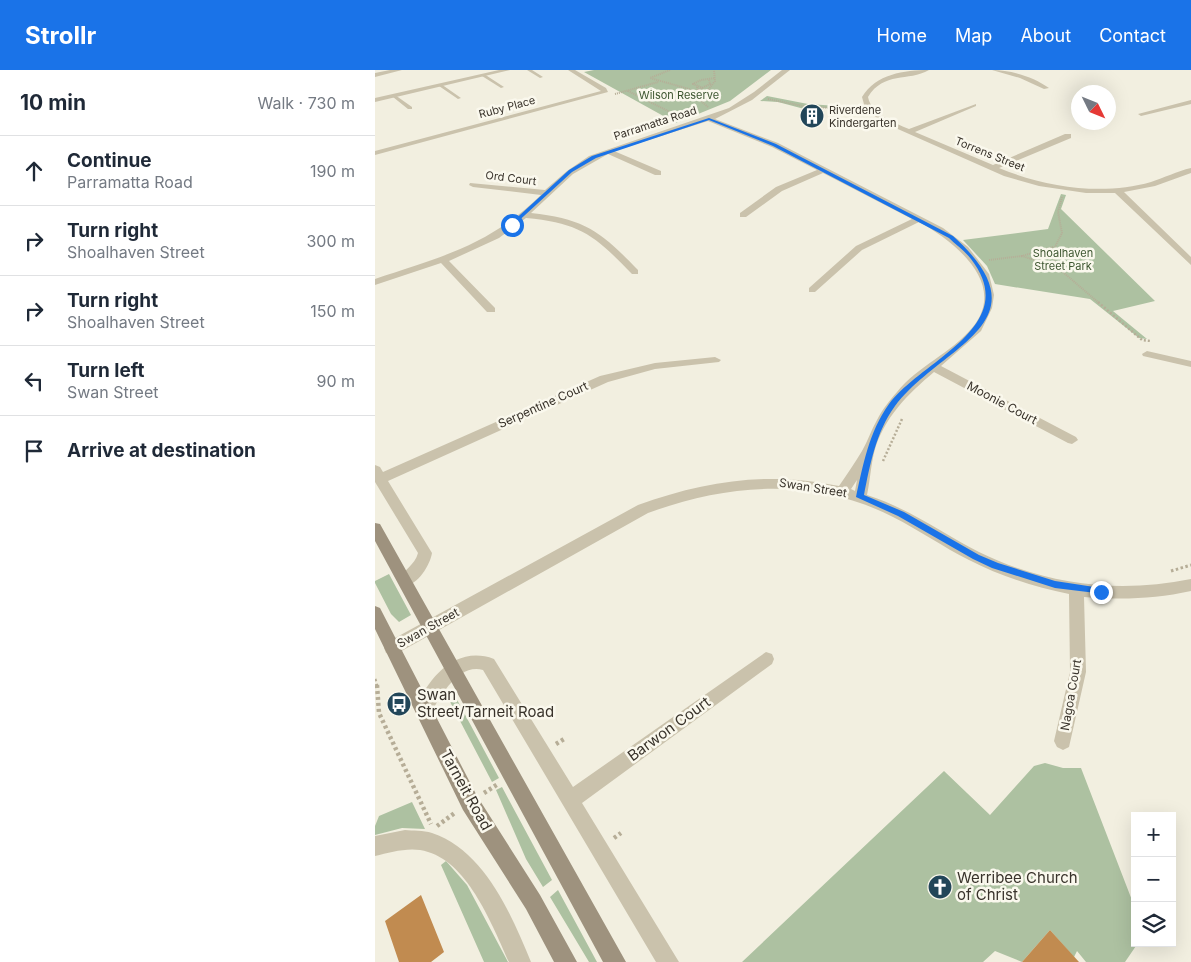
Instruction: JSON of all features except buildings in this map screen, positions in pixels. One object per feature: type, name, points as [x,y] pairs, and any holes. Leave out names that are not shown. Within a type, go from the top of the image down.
[{"type":"main road","points":[[375,528],[615,962]]},
{"type":"main road","name":"Tarneit Road","points":[[375,613],[470,803],[529,896],[566,962]]},
{"type":"street","points":[[375,75],[399,70]]},
{"type":"street","points":[[375,100],[507,70]]},
{"type":"street","points":[[574,71],[588,70]]},
{"type":"street","name":"Parramatta Road","points":[[376,282],[443,260],[486,241],[523,215],[571,171],[608,151],[709,119],[725,112],[754,95],[785,70]]},
{"type":"street","name":"Torrens Street","points":[[925,70],[886,79],[872,87],[865,97],[865,104],[874,115],[909,132],[991,168],[1032,183],[1065,189],[1117,191],[1142,187],[1189,172]]},
{"type":"street","points":[[995,70],[1022,77],[1046,88]]},
{"type":"street","name":"Ruby Place","points":[[375,153],[605,92],[603,88],[574,71]]},
{"type":"street","points":[[1141,114],[1191,102]]},
{"type":"street","points":[[909,132],[974,106]]},
{"type":"street","points":[[709,119],[763,140],[951,237],[972,256],[984,274],[989,295],[987,308],[977,329],[967,340],[908,386],[891,406],[869,450],[842,492]]},
{"type":"street","points":[[991,168],[1068,136]]},
{"type":"street","points":[[608,151],[658,173]]},
{"type":"street","points":[[743,215],[779,189],[824,170]]},
{"type":"street","name":"Ord Court","points":[[473,185],[546,193]]},
{"type":"street","points":[[1117,191],[1191,262]]},
{"type":"street","points":[[523,215],[570,223],[592,231],[605,240],[635,272]]},
{"type":"street","points":[[812,290],[859,248],[919,219]]},
{"type":"street","points":[[443,260],[491,310]]},
{"type":"street","points":[[1147,354],[1191,364]]},
{"type":"street","name":"Serpentine Court","points":[[378,475],[604,379],[655,366],[715,360]]},
{"type":"street","name":"Moonie Court","points":[[932,366],[1072,440]]},
{"type":"street","points":[[860,497],[869,450]]},
{"type":"street","points":[[378,475],[425,553],[423,562],[405,581]]},
{"type":"street","name":"Swan Street","points":[[392,648],[625,518],[664,500],[704,489],[763,482],[797,484],[860,497],[901,514],[995,566],[1038,580],[1077,589],[1101,592],[1151,592],[1191,585]]},
{"type":"street","name":"Nagoa Court","points":[[1063,741],[1078,672],[1077,589]]},
{"type":"street","name":"Barwon Court","points":[[571,800],[766,659]]},
{"type":"street","points":[[424,709],[445,678],[454,670],[471,662],[482,661],[488,664],[668,962]]},
{"type":"street","points":[[375,846],[394,840],[409,839],[439,845],[461,859],[471,872],[520,962]]},
{"type":"lane","points":[[529,70],[541,77]]},
{"type":"lane","points":[[483,75],[502,87]]},
{"type":"lane","points":[[441,85],[459,98]]},
{"type":"lane","points":[[394,96],[411,108]]},
{"type":"path","points":[[670,70],[652,75],[650,78],[687,88],[697,88],[699,91],[710,84],[708,80]]},
{"type":"path","points":[[714,70],[715,78],[700,100],[703,104],[725,112]]},
{"type":"path","points":[[697,88],[693,84],[701,80],[715,78]]},
{"type":"path","points":[[687,88],[702,98]]},
{"type":"path","points":[[628,90],[674,115]]},
{"type":"path","points":[[763,98],[803,106],[859,110]]},
{"type":"path","points":[[1057,267],[1052,254],[1053,247],[1062,234],[1058,212],[1065,189]]},
{"type":"path","points":[[994,267],[988,259],[1022,256],[1053,247]]},
{"type":"path","points":[[1022,256],[1057,267],[1142,340],[1155,342]]},
{"type":"path","points":[[880,468],[905,414]]},
{"type":"path","points":[[1165,572],[1191,565]]},
{"type":"path","points":[[375,679],[378,688],[379,713],[439,845]]},
{"type":"green space","name":"Wilson Reserve","points":[[594,70],[771,70],[730,101],[676,123],[584,72]]},
{"type":"green space","points":[[767,96],[808,104],[853,107],[857,111],[815,107],[808,110],[778,102],[760,101]]},
{"type":"green space","name":"Shoalhaven Street Park","points":[[1061,194],[1066,195],[1061,209],[1155,301],[1113,311],[1147,339],[1139,338],[1090,299],[995,284],[987,266],[963,240],[1048,229]]},
{"type":"green space","points":[[389,574],[411,615],[399,622],[391,614],[375,583],[375,581]]},
{"type":"green space","points":[[454,694],[499,778],[492,782],[448,698]]},
{"type":"green space","name":"Werribee Church of Christ","points":[[1045,763],[1063,768],[1081,768],[1131,898],[1131,947],[1135,947],[1125,962],[1086,962],[1077,951],[1074,957],[1050,930],[1022,962],[995,951],[983,962],[742,962],[944,771],[990,815],[1034,766]]},
{"type":"green space","points":[[502,787],[552,880],[543,887],[526,859],[496,790]]},
{"type":"green space","points":[[412,802],[425,829],[402,828],[375,835],[375,826],[379,816]]},
{"type":"green space","points":[[446,861],[467,885],[508,962],[484,962],[441,865]]},
{"type":"green space","points":[[558,890],[597,962],[589,962],[550,897]]},
{"type":"place","name":"Riverdene Kindergarten","points":[[812,116]]},
{"type":"place","name":"Swan Street/Tarneit Road","points":[[399,704]]},
{"type":"place","name":"Werribee Church of Christ","points":[[940,887]]},
{"type":"route","points":[[512,225],[562,178],[594,157],[619,147],[709,119],[775,145],[951,237],[972,256],[984,274],[989,295],[987,308],[977,329],[967,340],[914,380],[891,406],[869,450],[860,497],[888,507],[995,566],[1055,585],[1101,592]]}]
